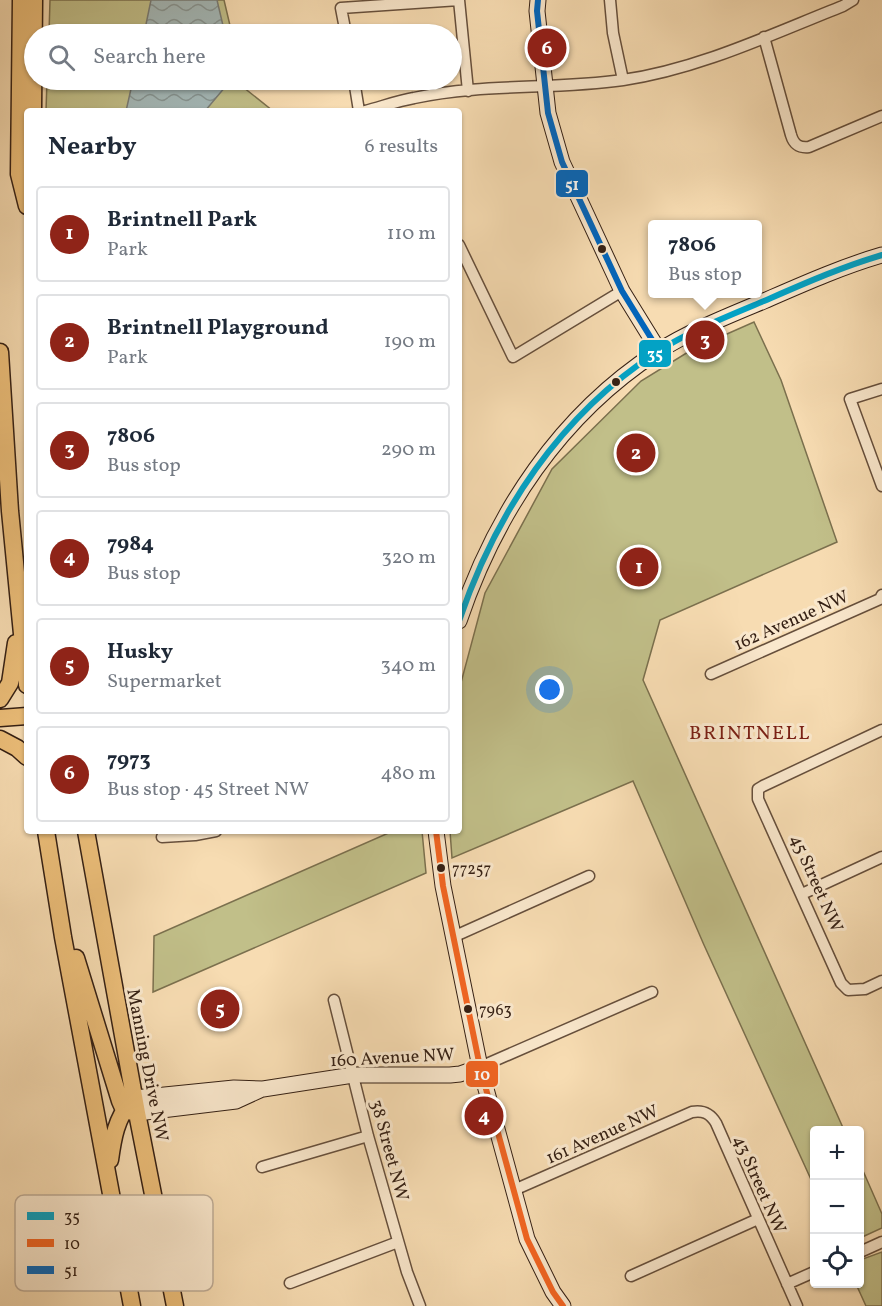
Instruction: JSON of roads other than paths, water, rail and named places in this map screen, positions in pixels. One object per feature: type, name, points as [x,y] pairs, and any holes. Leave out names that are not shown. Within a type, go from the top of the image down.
[{"type":"main road","points":[[21,0],[19,174],[24,194]]},
{"type":"main road","points":[[34,0],[34,24]]},
{"type":"main road","points":[[33,90],[33,108]]},
{"type":"main road","points":[[0,352],[4,432],[24,658]]},
{"type":"main road","points":[[0,699],[10,683],[19,615]]},
{"type":"main road","points":[[0,718],[24,716]]},
{"type":"main road","points":[[0,739],[24,754]]},
{"type":"main road","points":[[46,834],[63,937],[112,1195]]},
{"type":"main road","name":"Manning Drive NW","points":[[86,834],[132,1107],[151,1195]]},
{"type":"main road","points":[[63,937],[74,948],[120,1101],[132,1107],[113,1133],[108,1176]]},
{"type":"main road","points":[[129,1291],[132,1306]]},
{"type":"main road","name":"Manning Drive NW","points":[[172,1291],[175,1306]]},
{"type":"street","points":[[344,24],[341,8],[459,0],[461,24]]},
{"type":"street","points":[[610,0],[613,33],[623,80]]},
{"type":"street","points":[[376,108],[415,97],[623,80],[685,66],[764,37],[853,0]]},
{"type":"street","points":[[536,4],[544,86],[550,121],[562,162],[622,291],[659,351]]},
{"type":"street","points":[[462,30],[468,91]]},
{"type":"street","points":[[764,37],[791,135],[800,147],[809,147],[882,116]]},
{"type":"street","points":[[356,90],[359,108]]},
{"type":"street","points":[[462,251],[513,357],[622,291]]},
{"type":"street","points":[[462,612],[473,580],[506,514],[545,455],[592,403],[659,351],[694,332],[841,268],[882,255]]},
{"type":"street","points":[[882,389],[850,399],[882,486]]},
{"type":"street","name":"162 Avenue NW","points":[[711,674],[880,599],[882,595]]},
{"type":"street","name":"45 Street NW","points":[[882,730],[758,789],[758,799],[841,983],[848,990],[865,989],[882,981]]},
{"type":"street","points":[[162,837],[200,834]]},
{"type":"street","points":[[436,834],[440,869],[480,1067],[531,1249],[553,1292],[563,1306]]},
{"type":"street","points":[[802,894],[882,857]]},
{"type":"street","points":[[453,937],[589,876]]},
{"type":"street","name":"160 Avenue NW","points":[[132,1107],[236,1101],[262,1089],[353,1075],[460,1074],[652,992]]},
{"type":"street","name":"38 Street NW","points":[[334,1000],[398,1242],[420,1306]]},
{"type":"street","name":"161 Avenue NW","points":[[514,1190],[692,1112],[704,1112]]},
{"type":"street","name":"43 Street NW","points":[[704,1112],[710,1114],[716,1123],[797,1306]]},
{"type":"street","points":[[262,1167],[369,1136]]},
{"type":"street","points":[[631,1276],[758,1219]]},
{"type":"street","points":[[290,1283],[398,1242]]},
{"type":"street","points":[[864,1250],[882,1242]]},
{"type":"street","points":[[787,1284],[810,1274]]},
{"type":"water","points":[[151,0],[217,0],[223,24],[146,24]]},
{"type":"water","points":[[131,90],[223,90],[208,108],[127,108]]},
{"type":"place","name":"7973","points":[[547,48]]},
{"type":"place","name":"7806","points":[[705,340]]},
{"type":"place","name":"Brintnell Playground","points":[[636,453]]},
{"type":"place","name":"Brintnell Park","points":[[639,567]]},
{"type":"place","name":"77257","points":[[441,868]]},
{"type":"place","name":"Husky","points":[[220,1009]]},
{"type":"place","name":"7963","points":[[468,1009]]},
{"type":"place","name":"7984","points":[[484,1116]]},
{"type":"district","name":"BRINTNELL","points":[[750,732]]}]
